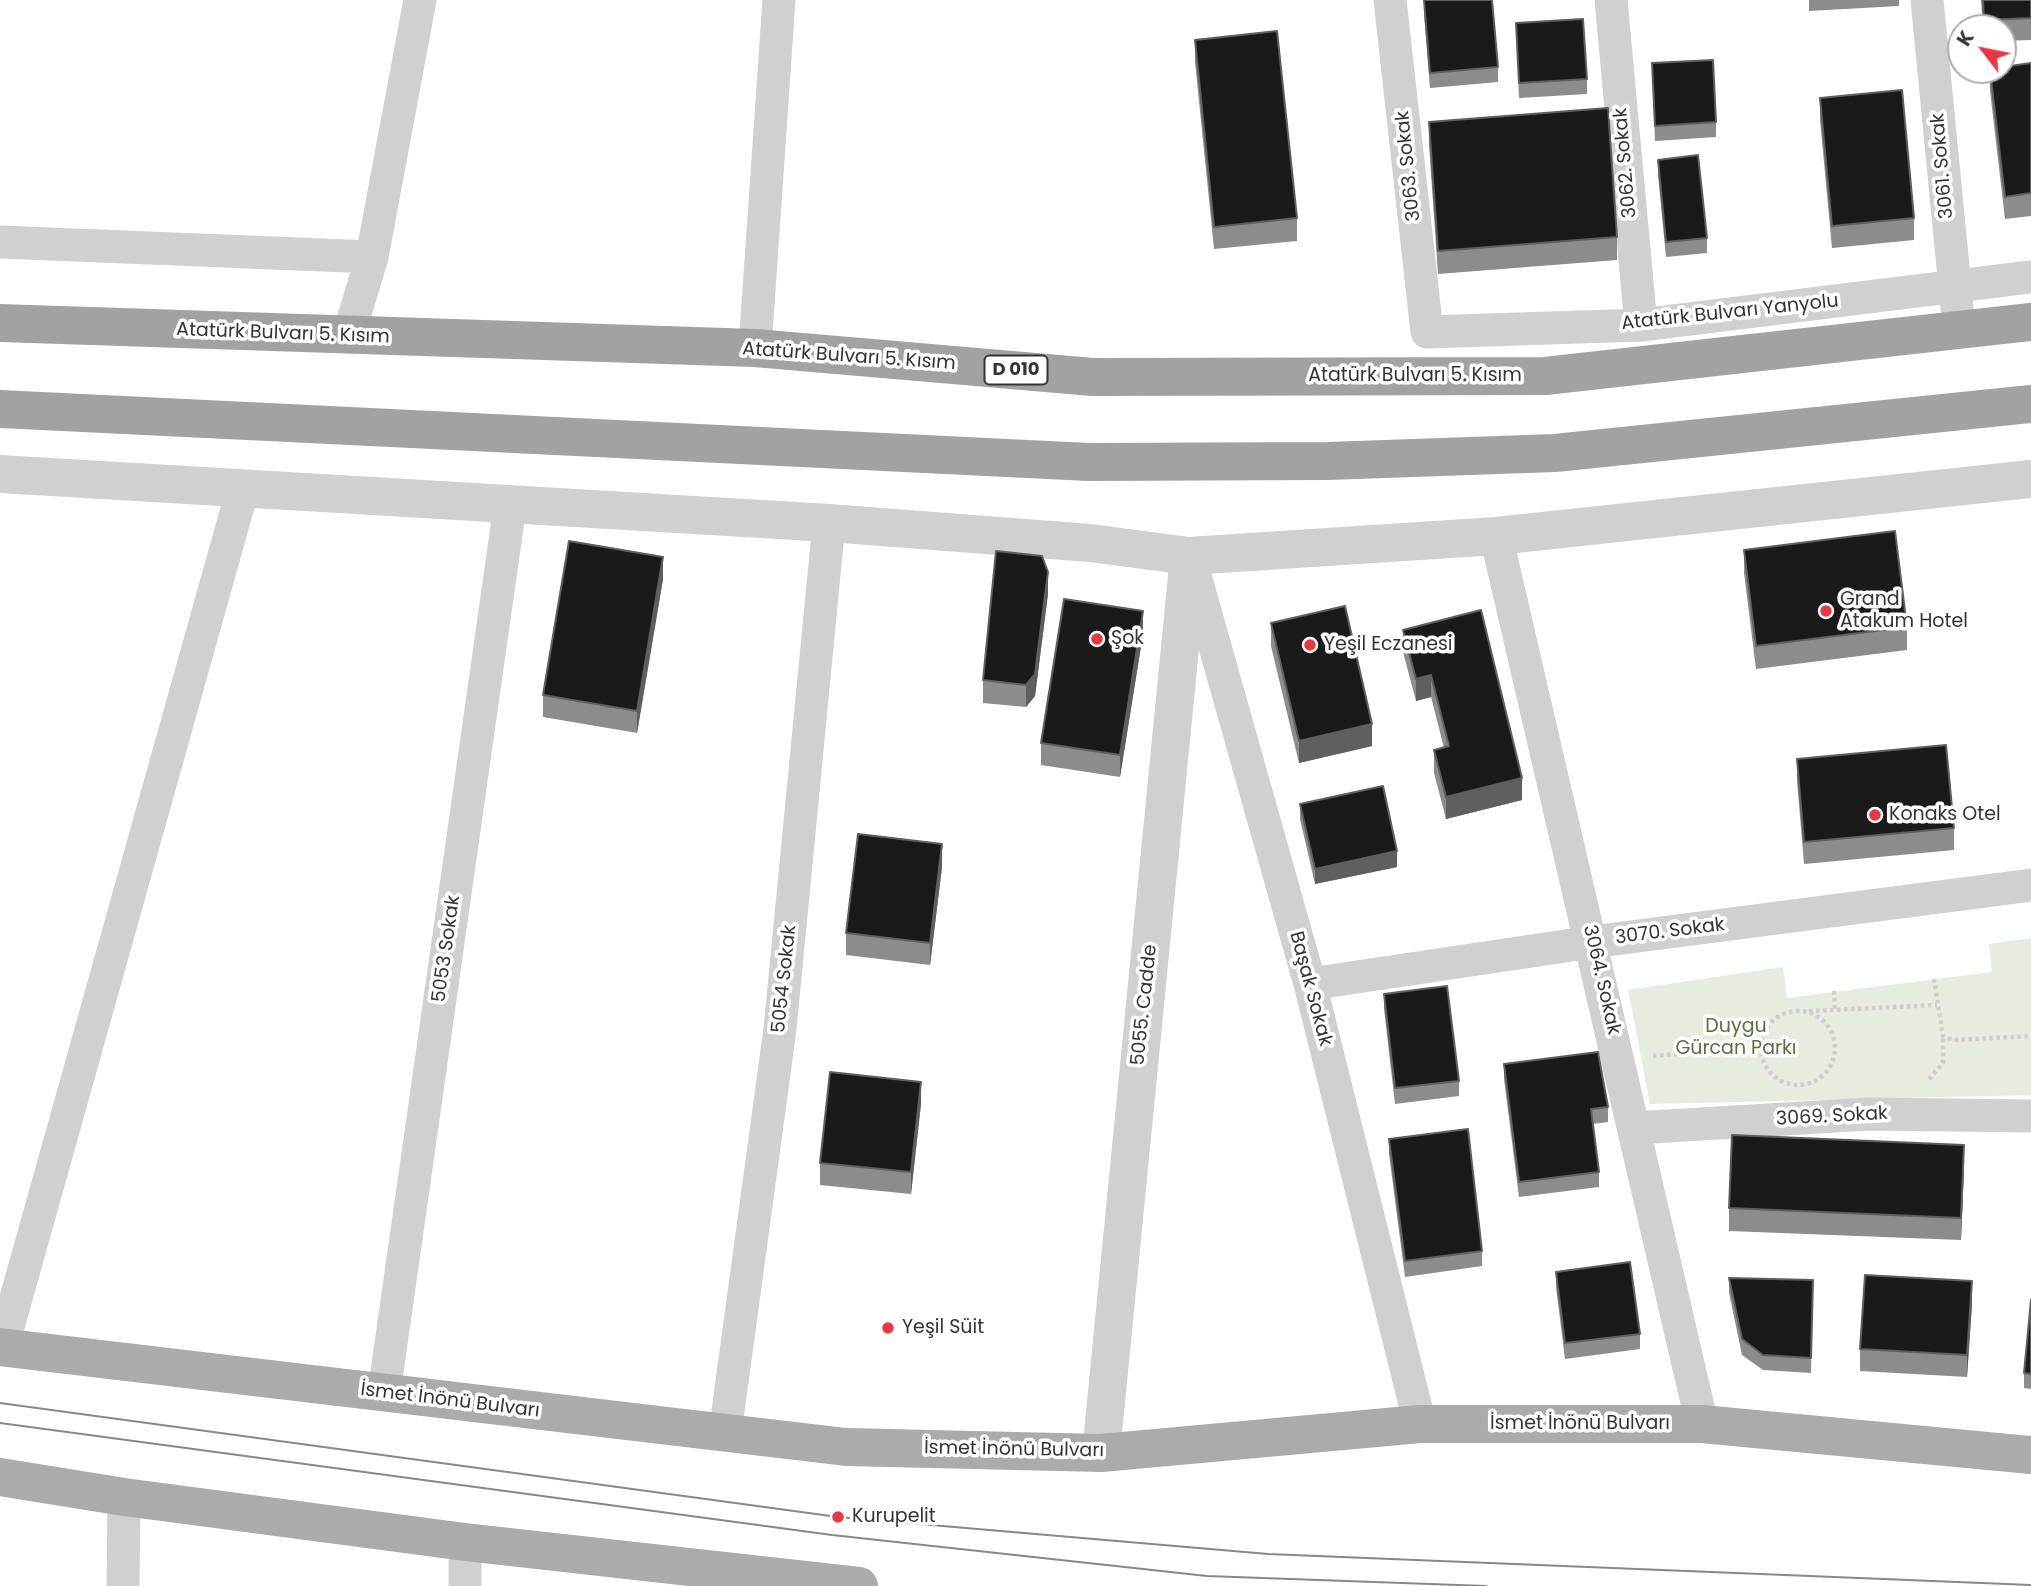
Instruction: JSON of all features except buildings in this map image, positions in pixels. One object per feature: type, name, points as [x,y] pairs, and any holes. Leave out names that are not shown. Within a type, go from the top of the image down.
[{"type":"highway","name":"Atatürk Bulvarı 5. Kısım","points":[[0,323],[348,337],[755,348],[1093,377],[1545,376],[2031,322]]},
{"type":"highway","points":[[0,409],[1102,462],[1328,461],[1555,453],[2031,404]]},
{"type":"main road","name":"İsmet İnönü Bulvarı","points":[[1,1347],[846,1447],[1101,1453],[1420,1424],[1702,1424],[2031,1455]]},
{"type":"main road","points":[[0,1477],[124,1497],[465,1542],[840,1585]]},
{"type":"street","points":[[348,337],[372,257],[420,0]]},
{"type":"street","points":[[755,348],[779,0]]},
{"type":"street","name":"3063. Sokak","points":[[1390,0],[1427,332]]},
{"type":"street","name":"3062. Sokak","points":[[1611,0],[1641,325]]},
{"type":"street","name":"3061. Sokak","points":[[1927,0],[1960,332]]},
{"type":"street","points":[[0,242],[372,257]]},
{"type":"street","name":"Atatürk Bulvarı Yanyolu","points":[[1427,332],[1641,325],[2031,277]]},
{"type":"street","points":[[0,474],[830,523],[1090,543],[1189,556],[1496,536],[2031,479]]},
{"type":"street","points":[[1,1347],[243,488]]},
{"type":"street","name":"5053 Sokak","points":[[384,1393],[510,506]]},
{"type":"street","name":"5054 Sokak","points":[[725,1433],[780,1030],[830,523]]},
{"type":"street","name":"3064. Sokak","points":[[1496,536],[1702,1424]]},
{"type":"street","name":"Başak Sokak","points":[[1189,556],[1310,984],[1420,1424]]},
{"type":"street","name":"5055. Cadde","points":[[1101,1453],[1189,556]]},
{"type":"street","name":"3070. Sokak","points":[[1310,984],[1592,942],[2031,885]]},
{"type":"street","name":"3069. Sokak","points":[[1634,1128],[1869,1114],[2031,1116]]},
{"type":"street","points":[[123,1586],[124,1497]]},
{"type":"street","points":[[465,1542],[465,1586]]},
{"type":"path","points":[[1934,979],[1943,1036],[1953,1040],[2031,1036]]},
{"type":"path","points":[[1834,991],[1835,1010]]},
{"type":"path","points":[[1804,1011],[1824,1023],[1835,1043],[1834,1058],[1826,1072],[1815,1081],[1800,1086],[1785,1083],[1768,1069],[1760,1047],[1769,1025],[1778,1016],[1789,1011],[1937,1005]]},
{"type":"path","points":[[1619,1058],[1760,1047]]},
{"type":"green space","name":"Duygu Gürcan Parkı","points":[[2031,938],[2031,1095],[1650,1104],[1628,990],[1783,967],[1787,998],[1992,972],[1989,944]]},
{"type":"tram line","points":[[0,1403],[838,1517],[1268,1554],[2031,1585]]},
{"type":"tram line","points":[[0,1423],[832,1535],[1207,1576],[1486,1586]]},
{"type":"place","name":"Grand Atakum Hotel","points":[[1826,611]]},
{"type":"place","name":"Şok","points":[[1097,639]]},
{"type":"place","name":"Yeşil Eczanesi","points":[[1310,645]]},
{"type":"place","name":"Konaks Otel","points":[[1875,815]]},
{"type":"place","name":"Yeşil Süit","points":[[888,1328]]},
{"type":"place","name":"Kurupelit","points":[[838,1517]]}]
